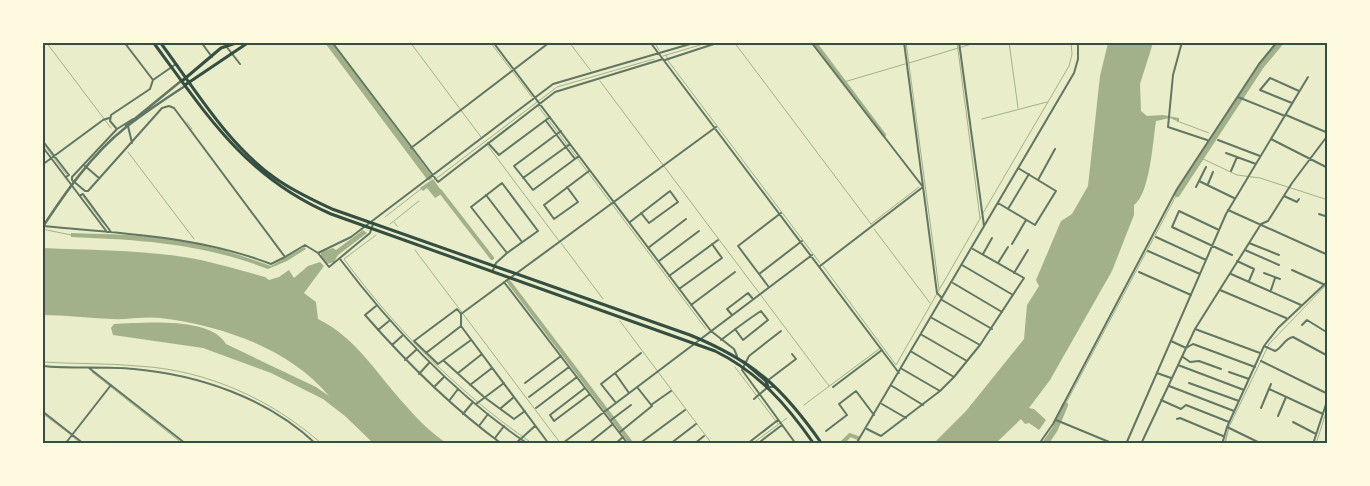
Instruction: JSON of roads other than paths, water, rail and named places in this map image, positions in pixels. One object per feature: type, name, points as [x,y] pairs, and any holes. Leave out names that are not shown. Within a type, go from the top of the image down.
[{"type":"highway","points":[[153,42],[235,149],[272,182],[308,204],[744,363]]},
{"type":"highway","points":[[160,42],[231,137],[268,173],[315,201],[701,340],[737,356],[767,383],[793,414],[814,444]]},
{"type":"highway","points":[[182,81],[227,44],[239,42]]},
{"type":"highway","points":[[185,85],[249,42]]},
{"type":"highway","points":[[767,383],[778,388],[792,403],[822,444]]},
{"type":"street","points":[[124,42],[153,80]]},
{"type":"street","points":[[201,42],[212,57]]},
{"type":"street","points":[[332,42],[437,181],[560,90],[720,42]]},
{"type":"street","points":[[494,42],[577,158],[629,222],[711,331],[734,349],[737,356]]},
{"type":"street","points":[[412,148],[550,42]]},
{"type":"street","points":[[650,42],[659,54],[666,59],[900,373]]},
{"type":"street","points":[[319,252],[324,248],[341,243],[364,225],[372,223],[555,84],[697,42]]},
{"type":"street","points":[[812,42],[923,187]]},
{"type":"street","points":[[904,42],[937,294],[942,299],[992,329]]},
{"type":"street","points":[[958,42],[985,227]]},
{"type":"street","points":[[856,444],[900,373],[1074,73],[1078,59],[1078,42]]},
{"type":"street","points":[[1182,42],[1173,75],[1168,118],[1169,129],[1207,141]]},
{"type":"street","points":[[1039,444],[1056,420],[1177,190],[1258,64],[1277,42]]},
{"type":"street","points":[[227,44],[240,64]]},
{"type":"street","points":[[42,165],[104,119],[110,118],[119,108],[150,89],[153,80],[176,64]]},
{"type":"street","points":[[1126,444],[1228,210],[1308,77]]},
{"type":"street","points":[[1292,103],[1260,90],[1270,78],[1299,91]]},
{"type":"street","points":[[182,81],[117,129],[83,164],[72,179],[84,190],[88,191],[163,107],[171,106],[287,256]]},
{"type":"street","points":[[126,127],[185,85]]},
{"type":"street","points":[[1141,444],[1196,329],[1248,243],[1261,224],[1268,221],[1289,187],[1327,135],[1285,115],[1238,97]]},
{"type":"street","points":[[110,118],[117,129]]},
{"type":"street","points":[[42,227],[90,164],[133,119]]},
{"type":"street","points":[[548,119],[577,158]]},
{"type":"street","points":[[488,144],[499,155],[548,119]]},
{"type":"street","points":[[126,127],[132,143]]},
{"type":"street","points":[[426,353],[460,326],[462,313],[716,127]]},
{"type":"street","points":[[558,133],[514,166],[523,178],[533,190],[577,158]]},
{"type":"street","points":[[1271,139],[1328,168]]},
{"type":"street","points":[[42,140],[66,177],[107,232]]},
{"type":"street","points":[[1218,140],[1260,156]]},
{"type":"street","points":[[523,178],[568,145]]},
{"type":"street","points":[[42,146],[54,157]]},
{"type":"street","points":[[1038,180],[1055,149]]},
{"type":"street","points":[[1226,153],[1256,164]]},
{"type":"street","points":[[1231,172],[1237,157]]},
{"type":"street","points":[[83,164],[100,178]]},
{"type":"street","points":[[1196,187],[1206,167]]},
{"type":"street","points":[[998,203],[1035,225],[1056,191],[1018,168]]},
{"type":"street","points":[[567,187],[578,202],[554,219],[544,204],[567,187],[589,172]]},
{"type":"street","points":[[1208,184],[1213,172]]},
{"type":"street","points":[[438,174],[443,177]]},
{"type":"street","points":[[1008,209],[1029,174]]},
{"type":"street","points":[[1199,180],[1234,198]]},
{"type":"street","points":[[493,271],[507,253],[538,231],[502,183],[471,207],[507,253]]},
{"type":"street","points":[[820,266],[923,187]]},
{"type":"street","points":[[80,195],[84,190]]},
{"type":"street","points":[[629,222],[670,191],[678,202],[649,223],[641,213]]},
{"type":"street","points":[[80,195],[83,194],[111,232]]},
{"type":"street","points":[[486,195],[522,242]]},
{"type":"street","points":[[1284,196],[1297,202],[1299,199]]},
{"type":"street","points":[[1228,210],[1328,255]]},
{"type":"street","points":[[1219,230],[1179,211],[1172,227],[1232,255]]},
{"type":"street","points":[[769,287],[738,246],[781,213]]},
{"type":"street","points":[[1319,214],[1328,218]]},
{"type":"street","points":[[648,248],[686,219]]},
{"type":"street","points":[[1012,244],[1026,220]]},
{"type":"street","points":[[42,227],[158,236],[217,245],[271,264],[308,246],[319,252],[328,266],[331,266],[340,259],[341,255],[370,233],[372,223]]},
{"type":"street","points":[[658,262],[700,231]]},
{"type":"street","points":[[1156,237],[1206,260]]},
{"type":"street","points":[[983,254],[992,238]]},
{"type":"street","points":[[669,276],[718,240]]},
{"type":"street","points":[[759,274],[802,241]]},
{"type":"street","points":[[1248,243],[1279,255]]},
{"type":"street","points":[[679,289],[722,258],[712,244]]},
{"type":"street","points":[[998,263],[1008,247]]},
{"type":"street","points":[[867,429],[881,436],[940,391],[968,362],[992,329],[1024,278],[972,248]]},
{"type":"street","points":[[1014,273],[1028,250]]},
{"type":"street","points":[[1244,250],[1279,265]]},
{"type":"street","points":[[1148,251],[1200,274]]},
{"type":"street","points":[[563,443],[812,255]]},
{"type":"street","points":[[340,259],[376,306],[429,363],[458,390],[504,426],[521,436],[528,444]]},
{"type":"street","points":[[1237,261],[1254,268],[1249,281]]},
{"type":"street","points":[[962,265],[1013,295]]},
{"type":"street","points":[[1292,270],[1324,284]]},
{"type":"street","points":[[691,305],[735,272]]},
{"type":"street","points":[[1138,272],[1191,295]]},
{"type":"street","points":[[1230,273],[1301,305]]},
{"type":"street","points":[[1264,273],[1280,279]]},
{"type":"street","points":[[1271,290],[1275,278]]},
{"type":"street","points":[[1222,444],[1223,436],[1250,380],[1260,353],[1287,319],[1328,280]]},
{"type":"street","points":[[504,282],[590,394],[606,411],[628,444]]},
{"type":"street","points":[[952,282],[1002,312]]},
{"type":"street","points":[[1220,290],[1287,319]]},
{"type":"street","points":[[732,315],[727,309],[748,293],[753,299]]},
{"type":"street","points":[[376,306],[365,315],[405,360],[464,414],[502,444]]},
{"type":"street","points":[[462,313],[457,309],[414,341],[438,364],[471,340]]},
{"type":"street","points":[[721,340],[735,329],[761,311],[768,320],[743,340],[735,329]]},
{"type":"street","points":[[932,317],[980,345]]},
{"type":"street","points":[[1302,325],[1307,320],[1328,333]]},
{"type":"street","points":[[378,330],[390,321]]},
{"type":"street","points":[[460,326],[549,444]]},
{"type":"street","points":[[1196,329],[1260,353]]},
{"type":"street","points":[[781,331],[749,356],[742,370],[757,397],[795,443]]},
{"type":"street","points":[[922,334],[968,362]]},
{"type":"street","points":[[392,345],[402,336]]},
{"type":"street","points":[[1266,346],[1275,351],[1287,339],[1293,338],[1328,356]]},
{"type":"street","points":[[1171,341],[1186,348]]},
{"type":"street","points":[[1186,348],[1193,344],[1255,367]]},
{"type":"street","points":[[405,360],[416,350]]},
{"type":"street","points":[[833,387],[882,350]]},
{"type":"street","points":[[912,352],[954,376]]},
{"type":"street","points":[[616,403],[601,384],[641,353]]},
{"type":"street","points":[[457,373],[482,354]]},
{"type":"street","points":[[757,397],[767,383],[796,359],[792,354]]},
{"type":"street","points":[[525,383],[561,356]]},
{"type":"street","points":[[1182,356],[1190,362],[1199,361],[1222,369]]},
{"type":"street","points":[[443,360],[484,397],[514,419],[525,411]]},
{"type":"street","points":[[1261,361],[1328,394]]},
{"type":"street","points":[[419,374],[429,363]]},
{"type":"street","points":[[1178,365],[1244,390]]},
{"type":"street","points":[[42,366],[133,368],[165,372],[225,388],[286,420],[316,444]]},
{"type":"street","points":[[529,397],[569,367]]},
{"type":"street","points":[[89,368],[186,444]]},
{"type":"street","points":[[470,385],[492,368]]},
{"type":"street","points":[[902,369],[940,391]]},
{"type":"street","points":[[1157,372],[1171,378]]},
{"type":"street","points":[[1229,372],[1250,380]]},
{"type":"street","points":[[615,373],[629,393]]},
{"type":"street","points":[[434,387],[444,377]]},
{"type":"street","points":[[536,408],[577,377]]},
{"type":"street","points":[[464,414],[504,383]]},
{"type":"street","points":[[767,383],[778,388]]},
{"type":"street","points":[[1189,383],[1239,401]]},
{"type":"street","points":[[1261,408],[1271,384]]},
{"type":"street","points":[[65,444],[110,386]]},
{"type":"street","points":[[892,386],[923,405]]},
{"type":"street","points":[[1168,386],[1234,412]]},
{"type":"street","points":[[638,387],[651,406]]},
{"type":"street","points":[[586,388],[550,415],[554,421],[590,394]]},
{"type":"street","points":[[449,401],[458,390]]},
{"type":"street","points":[[1269,390],[1323,414]]},
{"type":"street","points":[[621,431],[671,391]]},
{"type":"street","points":[[826,431],[847,414],[839,404],[856,391],[874,415]]},
{"type":"street","points":[[500,409],[514,397]]},
{"type":"street","points":[[1278,416],[1286,397]]},
{"type":"street","points":[[1313,444],[1328,398]]},
{"type":"street","points":[[1161,400],[1181,409],[1186,405],[1229,422]]},
{"type":"street","points":[[881,404],[906,418]]},
{"type":"street","points":[[612,419],[631,405]]},
{"type":"street","points":[[639,444],[685,410]]},
{"type":"street","points":[[42,411],[84,444]]},
{"type":"street","points":[[479,426],[488,414]]},
{"type":"street","points":[[1177,419],[1180,418],[1223,436]]},
{"type":"street","points":[[1056,420],[1114,444]]},
{"type":"street","points":[[759,443],[779,422]]},
{"type":"street","points":[[747,444],[779,422]]},
{"type":"street","points":[[1292,422],[1316,434]]},
{"type":"street","points":[[588,444],[613,424]]},
{"type":"street","points":[[670,444],[696,424]]},
{"type":"street","points":[[495,438],[504,426]]},
{"type":"street","points":[[515,444],[521,436],[535,426]]},
{"type":"street","points":[[1228,428],[1262,444]]},
{"type":"street","points":[[694,444],[704,436]]},
{"type":"street","points":[[616,444],[623,438]]},
{"type":"waterway","points":[[46,42],[111,128]]},
{"type":"waterway","points":[[328,42],[429,177]]},
{"type":"waterway","points":[[410,42],[481,137]]},
{"type":"waterway","points":[[490,42],[532,97]]},
{"type":"waterway","points":[[569,42],[591,71]]},
{"type":"waterway","points":[[654,42],[659,50]]},
{"type":"waterway","points":[[663,56],[710,42]]},
{"type":"waterway","points":[[734,42],[871,224]]},
{"type":"waterway","points":[[814,42],[884,135]]},
{"type":"waterway","points":[[906,42],[939,289]]},
{"type":"waterway","points":[[957,42],[980,218]]},
{"type":"waterway","points":[[909,63],[978,42]]},
{"type":"waterway","points":[[1009,42],[1018,108]]},
{"type":"waterway","points":[[983,213],[1069,66],[1072,54],[1071,42]]},
{"type":"waterway","points":[[1177,194],[1261,66],[1281,42]]},
{"type":"waterway","points":[[666,55],[669,62],[820,263]]},
{"type":"waterway","points":[[433,181],[557,87],[654,59]]},
{"type":"waterway","points":[[844,82],[905,64]]},
{"type":"waterway","points":[[600,81],[829,386]]},
{"type":"waterway","points":[[982,119],[1047,102]]},
{"type":"waterway","points":[[538,106],[706,329]]},
{"type":"waterway","points":[[1177,121],[1209,133]]},
{"type":"waterway","points":[[187,122],[192,129]]},
{"type":"waterway","points":[[42,142],[66,174]]},
{"type":"waterway","points":[[488,146],[559,241]]},
{"type":"waterway","points":[[128,152],[194,239]]},
{"type":"waterway","points":[[1201,158],[1237,175],[1260,178],[1328,200]]},
{"type":"waterway","points":[[427,173],[427,178]]},
{"type":"waterway","points":[[871,224],[919,187]]},
{"type":"waterway","points":[[385,217],[421,189]]},
{"type":"waterway","points":[[440,191],[492,258]]},
{"type":"waterway","points":[[1065,405],[1177,194]]},
{"type":"waterway","points":[[83,196],[103,223]]},
{"type":"waterway","points":[[390,224],[419,201]]},
{"type":"waterway","points":[[823,266],[896,365],[981,217]]},
{"type":"waterway","points":[[394,222],[397,226]]},
{"type":"waterway","points":[[42,229],[71,235]]},
{"type":"waterway","points":[[874,229],[930,303]]},
{"type":"waterway","points":[[376,235],[344,259],[364,286],[408,336],[455,382],[480,404],[533,444]]},
{"type":"waterway","points":[[561,243],[603,299]]},
{"type":"waterway","points":[[415,250],[561,444]]},
{"type":"waterway","points":[[509,282],[632,444]]},
{"type":"waterway","points":[[1224,444],[1229,427],[1269,344],[1328,283]]},
{"type":"waterway","points":[[620,321],[712,444]]},
{"type":"waterway","points":[[804,405],[879,349]]},
{"type":"waterway","points":[[42,362],[138,366],[164,369],[213,381],[237,390],[281,413],[322,444]]},
{"type":"waterway","points":[[735,367],[778,424]]},
{"type":"waterway","points":[[92,372],[183,444]]},
{"type":"waterway","points":[[1045,444],[1055,429],[1065,405]]},
{"type":"waterway","points":[[1316,444],[1328,406]]},
{"type":"waterway","points":[[42,413],[70,434]]},
{"type":"waterway","points":[[752,444],[787,418]]},
{"type":"waterway","points":[[1225,444],[1229,427]]},
{"type":"waterway","points":[[841,444],[850,435],[858,438]]},
{"type":"waterway","points":[[72,436],[81,444]]}]
